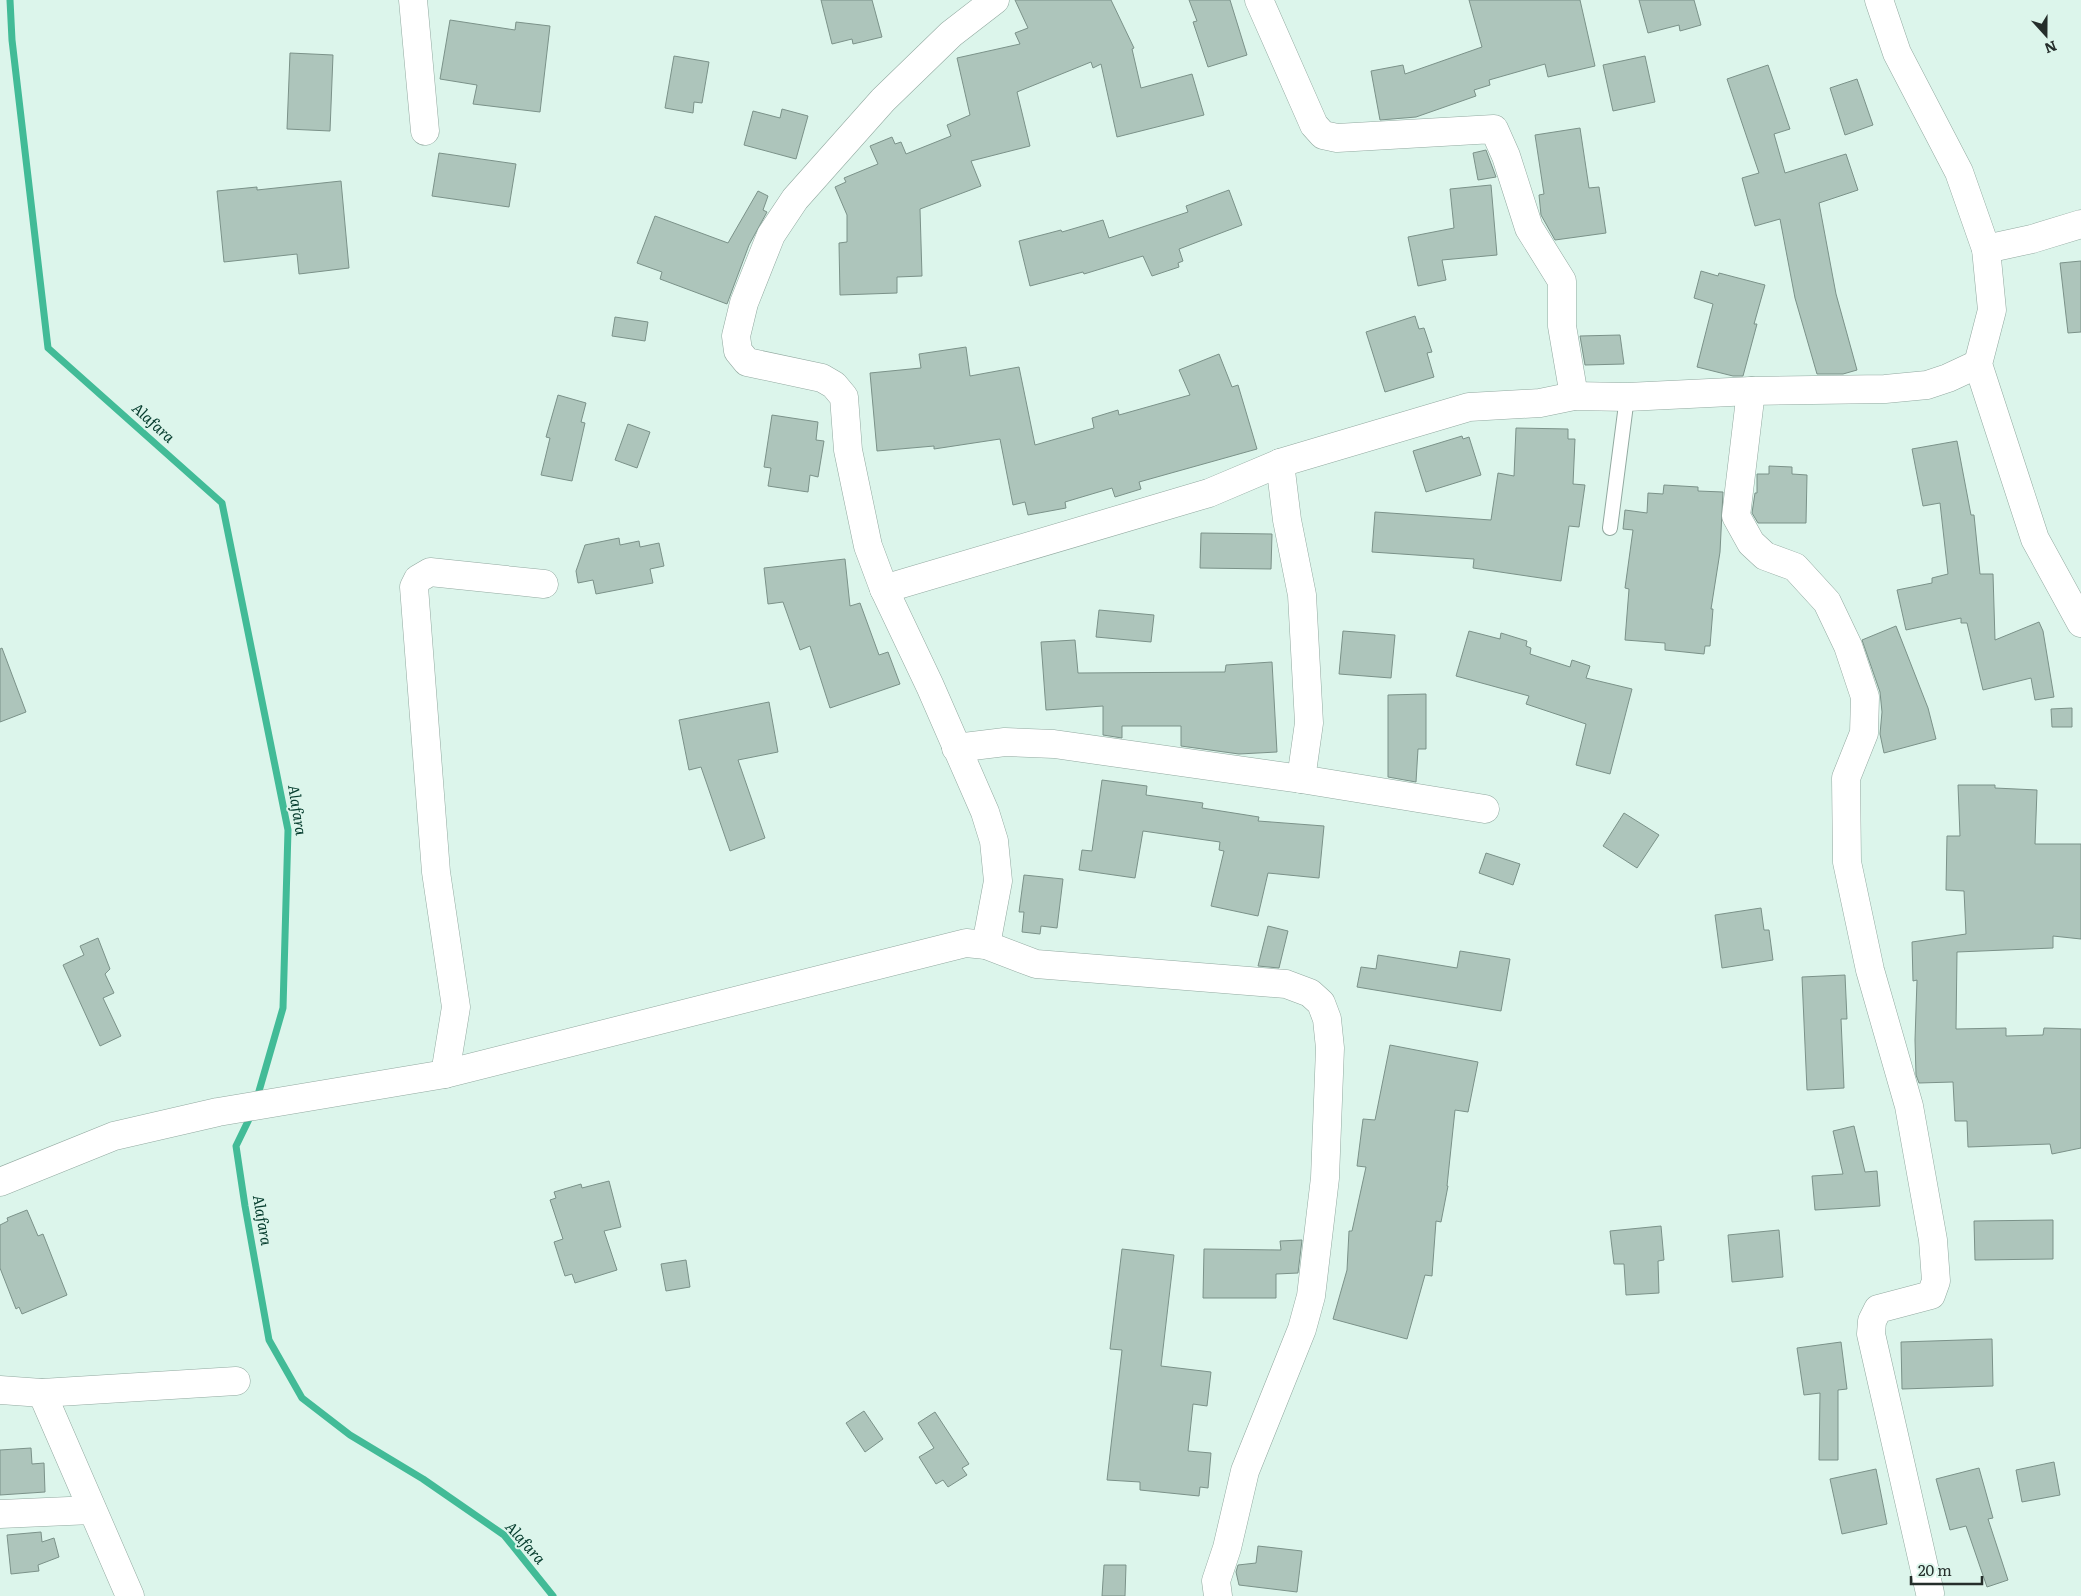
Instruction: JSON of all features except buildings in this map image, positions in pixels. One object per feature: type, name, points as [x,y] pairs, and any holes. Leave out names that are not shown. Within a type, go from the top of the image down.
[{"type":"street","points":[[413,0],[425,131]]},
{"type":"street","points":[[1258,0],[1314,125],[1324,135],[1337,138],[1494,129],[1506,156],[1529,228],[1562,281],[1562,326],[1574,396]]},
{"type":"street","points":[[1879,0],[1897,53],[1959,172],[1986,249],[1992,310],[1978,364],[2035,540],[2081,623]]},
{"type":"street","points":[[986,945],[998,881],[994,841],[985,812],[930,686],[884,589],[868,546],[848,450],[844,396],[834,385],[822,378],[747,362],[738,351],[736,336],[744,303],[771,235],[796,199],[883,100],[951,34],[993,1]]},
{"type":"street","points":[[1986,249],[2032,239],[2081,224]]},
{"type":"street","points":[[884,589],[1209,493],[1280,463],[1469,407],[1540,403],[1574,396],[1627,397],[1751,391],[1885,389],[1927,385],[1948,378],[1978,364]]},
{"type":"street","points":[[1751,391],[1736,516],[1751,543],[1765,556],[1795,567],[1827,602],[1848,646],[1864,697],[1864,733],[1846,778],[1847,862],[1870,970],[1909,1106],[1933,1240],[1936,1281],[1930,1295],[1887,1305],[1878,1309],[1872,1321],[1872,1334],[1930,1595]]},
{"type":"street","points":[[1280,463],[1287,520],[1302,595],[1309,723],[1301,779]]},
{"type":"street","points":[[445,1074],[456,1008],[436,872],[414,587],[418,579],[430,572],[544,584]]},
{"type":"street","points":[[956,748],[1005,742],[1054,744],[1301,779],[1485,809]]},
{"type":"street","points":[[0,1182],[114,1136],[218,1112],[445,1074],[966,943],[986,945],[1036,964],[1286,984],[1310,993],[1321,1002],[1327,1019],[1330,1048],[1325,1178],[1311,1296],[1302,1329],[1245,1471],[1227,1548],[1216,1581],[1218,1596]]},
{"type":"street","points":[[0,1390],[42,1393],[236,1381]]},
{"type":"street","points":[[42,1393],[130,1596]]},
{"type":"street","points":[[0,1514],[92,1510]]},
{"type":"lane","points":[[1610,528],[1627,397]]},
{"type":"waterway","name":"Alafara","points":[[10,0],[12,40],[48,348],[222,503],[288,830],[283,1008],[257,1098]]},
{"type":"waterway","name":"Alafara","points":[[252,1113],[236,1146],[245,1206],[269,1340],[302,1398],[350,1435],[423,1479],[504,1535],[553,1596]]}]
